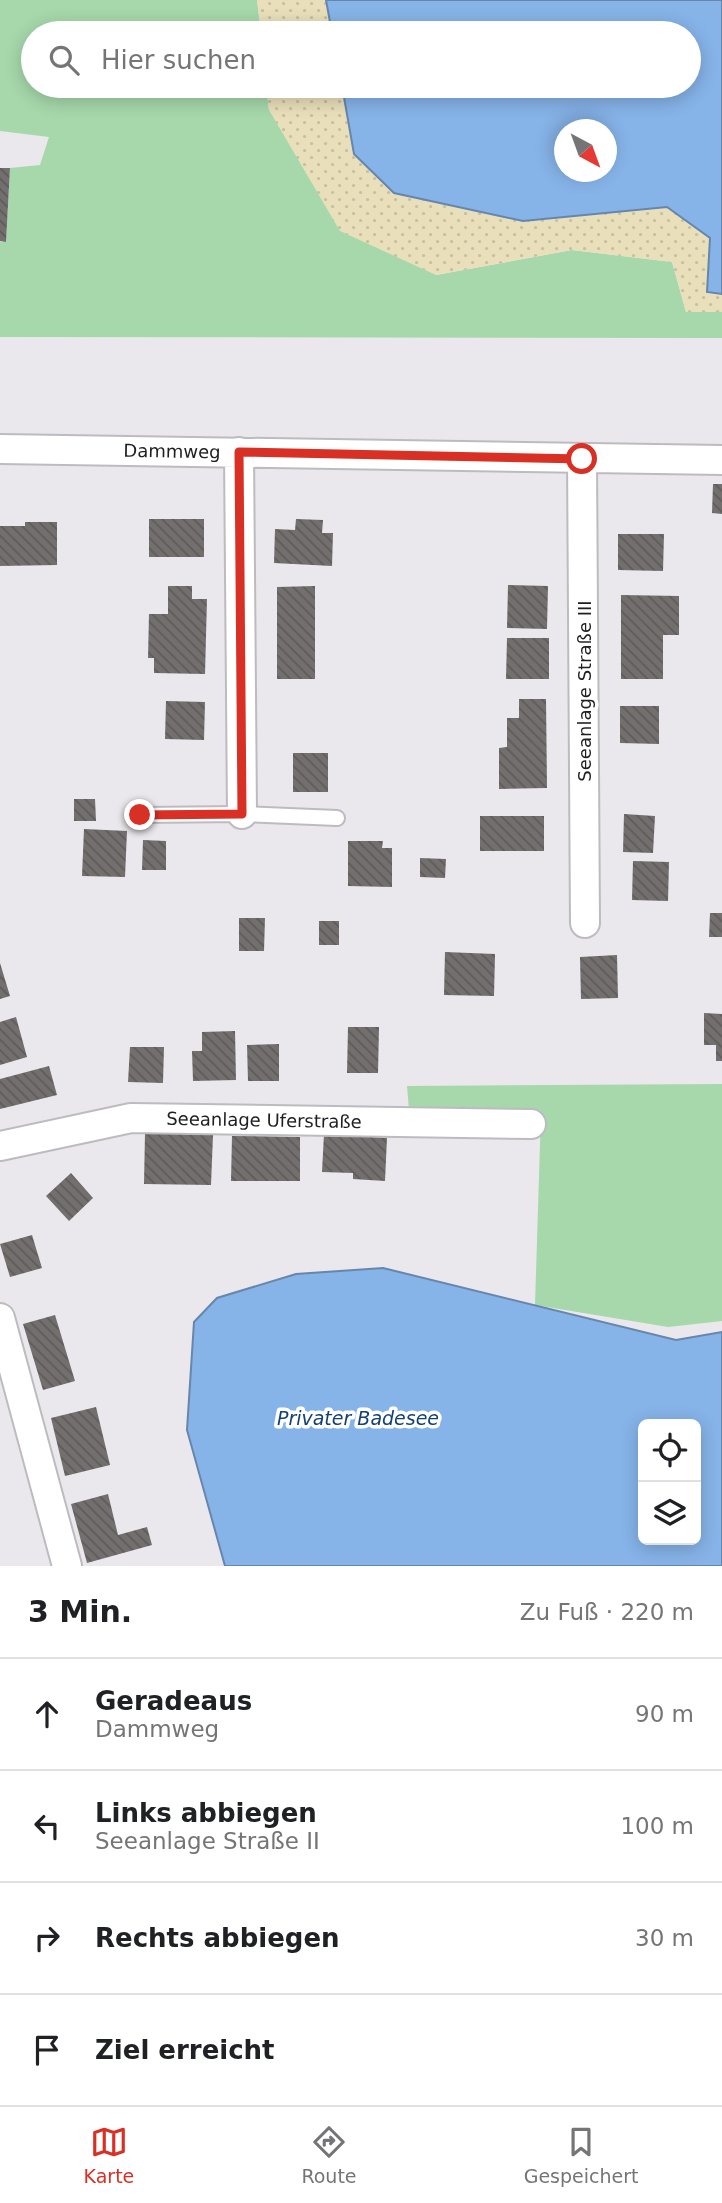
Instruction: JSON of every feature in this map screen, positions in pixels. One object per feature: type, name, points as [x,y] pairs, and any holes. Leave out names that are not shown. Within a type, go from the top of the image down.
[{"type":"street","name":"Dammweg","points":[[0,449],[722,460]]},
{"type":"street","points":[[239,452],[242,814]]},
{"type":"street","name":"Seeanlage Straße III","points":[[582,459],[585,923]]},
{"type":"street","name":"Seeanlage Uferstraße","points":[[0,1146],[131,1118],[531,1124]]},
{"type":"street","points":[[0,1318],[67,1566]]},
{"type":"lane","points":[[140,815],[242,814],[337,818]]},
{"type":"green space","points":[[0,0],[257,0],[260,21],[21,21],[21,98],[268,98],[269,110],[436,275],[572,250],[672,262],[686,312],[722,312],[722,338],[0,337],[0,242],[6,241],[10,168],[40,165],[49,137],[0,131]]},
{"type":"green space","points":[[722,1084],[722,1321],[668,1327],[535,1305],[541,1113],[409,1110],[407,1086]]},
{"type":"sand","points":[[257,0],[326,0],[330,21],[260,21]]},
{"type":"sand","points":[[268,98],[344,98],[354,154],[523,221],[667,207],[710,238],[707,292],[722,294],[722,312],[686,312],[672,262],[572,250],[436,275],[340,231],[269,110]]},
{"type":"water","points":[[326,0],[722,0],[722,294],[707,292],[710,238],[667,207],[523,221],[394,193],[354,154],[344,98],[701,98],[701,21],[330,21]]},
{"type":"water","name":"Privater Badesee","points":[[383,1268],[676,1340],[722,1332],[722,1566],[225,1566],[187,1430],[194,1322],[217,1298],[296,1274]]},
{"type":"building","points":[[0,168],[10,168],[6,242],[0,241]]},
{"type":"building","points":[[713,484],[722,484],[722,514],[712,513]]},
{"type":"building","points":[[149,519],[204,519],[204,557],[149,557]]},
{"type":"building","points":[[296,519],[323,520],[322,533],[333,533],[332,566],[274,563],[275,529],[295,530]]},
{"type":"building","points":[[25,522],[57,522],[57,565],[0,566],[0,526],[25,526]]},
{"type":"building","points":[[618,534],[664,534],[663,571],[618,570]]},
{"type":"building","points":[[508,585],[548,586],[547,629],[507,628]]},
{"type":"building","points":[[168,586],[192,586],[192,599],[207,599],[205,674],[154,673],[154,658],[148,658],[149,614],[168,614]]},
{"type":"building","points":[[315,586],[315,679],[277,679],[277,587]]},
{"type":"building","points":[[621,595],[679,596],[679,635],[663,635],[663,679],[621,679]]},
{"type":"building","points":[[507,638],[549,638],[549,679],[506,679]]},
{"type":"building","points":[[519,699],[546,699],[547,788],[499,789],[499,748],[507,747],[507,718],[519,718]]},
{"type":"building","points":[[166,701],[205,702],[204,740],[165,739]]},
{"type":"building","points":[[620,706],[659,706],[659,744],[620,743]]},
{"type":"building","points":[[293,753],[328,753],[328,792],[293,792]]},
{"type":"building","points":[[74,799],[95,799],[96,821],[74,821]]},
{"type":"building","points":[[624,814],[655,816],[653,853],[623,852]]},
{"type":"building","points":[[480,816],[544,816],[544,851],[480,851]]},
{"type":"building","points":[[84,829],[127,831],[125,877],[82,876]]},
{"type":"building","points":[[143,840],[166,841],[166,870],[142,870]]},
{"type":"building","points":[[348,841],[383,841],[382,848],[392,848],[392,887],[348,886]]},
{"type":"building","points":[[420,858],[446,859],[445,878],[420,877]]},
{"type":"building","points":[[633,861],[669,862],[668,901],[632,900]]},
{"type":"building","points":[[710,913],[722,913],[722,937],[709,937]]},
{"type":"building","points":[[239,918],[265,918],[264,951],[239,951]]},
{"type":"building","points":[[319,921],[339,921],[339,945],[319,945]]},
{"type":"building","points":[[445,952],[495,954],[494,996],[444,995]]},
{"type":"building","points":[[617,955],[618,998],[581,999],[580,957]]},
{"type":"building","points":[[0,963],[10,996],[0,999]]},
{"type":"building","points":[[704,1013],[722,1014],[722,1061],[716,1061],[716,1045],[704,1045]]},
{"type":"building","points":[[16,1017],[27,1057],[0,1065],[0,1022]]},
{"type":"building","points":[[348,1027],[379,1027],[378,1073],[347,1073]]},
{"type":"building","points":[[235,1031],[236,1080],[193,1081],[192,1051],[202,1051],[202,1032]]},
{"type":"building","points":[[279,1044],[279,1081],[248,1081],[247,1045]]},
{"type":"building","points":[[130,1047],[164,1047],[163,1083],[128,1082]]},
{"type":"building","points":[[49,1066],[57,1095],[0,1109],[0,1079]]},
{"type":"building","points":[[145,1133],[213,1135],[211,1185],[144,1184]]},
{"type":"building","points":[[324,1134],[387,1138],[385,1181],[353,1179],[353,1173],[322,1172]]},
{"type":"building","points":[[232,1136],[300,1137],[300,1181],[231,1181]]},
{"type":"building","points":[[71,1173],[93,1198],[69,1221],[46,1196]]},
{"type":"building","points":[[32,1235],[42,1268],[10,1277],[0,1244]]},
{"type":"building","points":[[55,1315],[75,1381],[43,1390],[23,1324]]},
{"type":"building","points":[[96,1407],[110,1465],[65,1476],[51,1418]]},
{"type":"building","points":[[108,1494],[118,1535],[147,1527],[152,1545],[87,1563],[71,1504]]},
{"type":"route","points":[[140,815],[242,814],[239,452],[582,459]]}]
